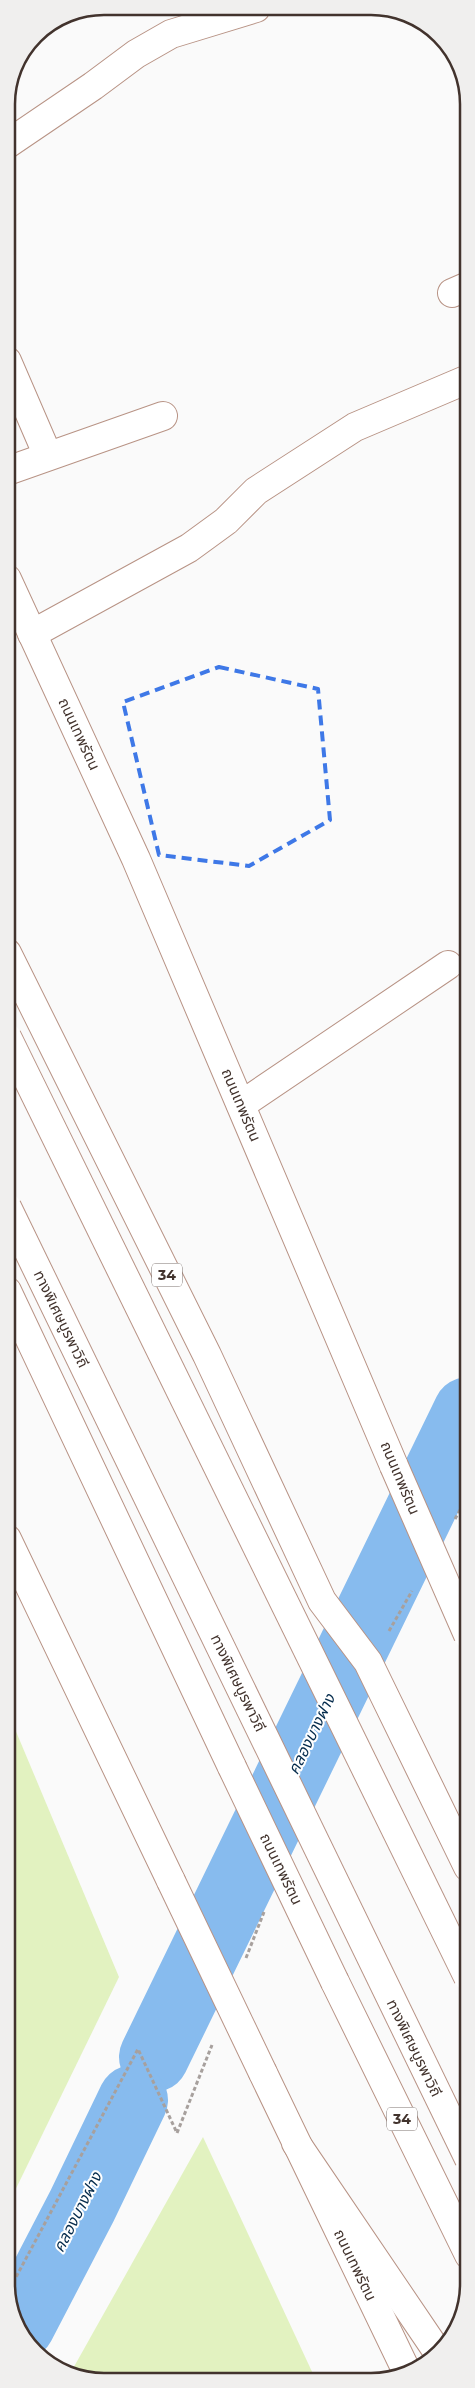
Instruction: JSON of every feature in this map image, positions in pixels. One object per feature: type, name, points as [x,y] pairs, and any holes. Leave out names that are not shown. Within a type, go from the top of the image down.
[{"type":"main road","points":[[15,139],[136,54],[171,34],[233,15]]},
{"type":"main road","points":[[15,381],[48,456]]},
{"type":"main road","points":[[32,634],[189,548],[226,521],[256,492],[355,427],[460,382]]},
{"type":"main road","points":[[15,468],[164,416]]},
{"type":"main road","name":"ถนนเทพรัตน","points":[[15,597],[136,859],[460,1617]]},
{"type":"main road","points":[[241,1105],[448,965]]},
{"type":"main road","name":"34","points":[[15,968],[203,1347],[322,1601],[368,1662],[460,1851]]},
{"type":"main road","points":[[15,1053],[460,1960]]},
{"type":"main road","name":"ทางพิเศษบูรพาวิถี","points":[[15,1225],[460,2142]]},
{"type":"main road","name":"ถนนเทพรัตน","points":[[15,1308],[232,1767],[460,2239]]},
{"type":"main road","name":"ถนนเทพรัตน","points":[[15,1555],[404,2366]]},
{"type":"main road","points":[[296,2143],[434,2347]]},
{"type":"path","points":[[454,1521],[460,1510]]},
{"type":"path","points":[[384,1638],[414,1588]]},
{"type":"path","points":[[244,1963],[265,1908]]},
{"type":"path","points":[[15,2279],[138,2049],[177,2132],[212,2044]]},
{"type":"highlighted area","points":[[219,667],[318,689],[330,820],[249,866],[159,855],[123,702]]},
{"type":"green space","points":[[15,1729],[119,1977],[15,2191]]},
{"type":"green space","points":[[203,2137],[313,2373],[98,2373],[74,2367]]},
{"type":"waterway","name":"คลองบางฝาง","points":[[154,2057],[460,1428]]},
{"type":"waterway","name":"คลองบางฝาง","points":[[23,2320],[82,2206],[133,2100]]}]
